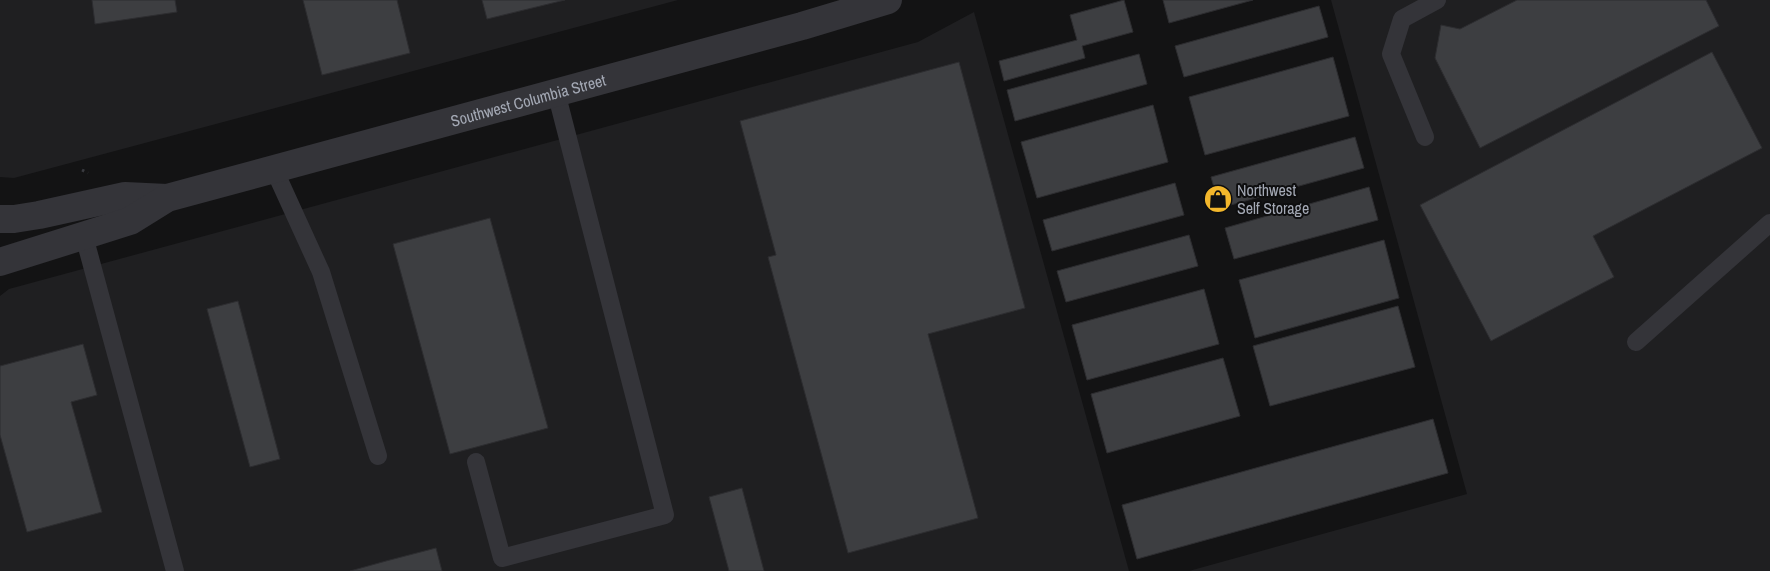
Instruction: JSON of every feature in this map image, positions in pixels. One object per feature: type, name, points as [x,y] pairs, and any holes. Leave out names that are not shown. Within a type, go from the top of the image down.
[{"type":"street","name":"Southwest Columbia Street","points":[[0,262],[130,221],[167,198],[793,28],[888,0]]},
{"type":"street","name":"Southwest Columbia Street","points":[[0,219],[40,215],[125,196],[167,198]]},
{"type":"lane","points":[[1425,137],[1391,54],[1402,19],[1437,0]]},
{"type":"lane","points":[[476,462],[502,558],[664,515],[556,92]]},
{"type":"lane","points":[[274,169],[321,272],[378,456]]},
{"type":"lane","points":[[1636,342],[1770,223]]},
{"type":"lane","points":[[84,236],[175,571]]},
{"type":"shaded area","points":[[0,0],[678,0],[14,178],[0,177]]},
{"type":"shaded area","points":[[1331,0],[1770,0],[1770,571],[1189,571],[1467,494]]},
{"type":"shaded area","points":[[974,12],[1129,571],[0,571],[0,296],[9,289],[918,42]]},
{"type":"building","points":[[92,0],[175,0],[177,12],[95,24]]},
{"type":"building","points":[[303,0],[397,0],[410,53],[322,75]]},
{"type":"building","points":[[482,0],[565,0],[487,19]]},
{"type":"building","points":[[1124,0],[1133,32],[1082,46],[1085,58],[1004,81],[999,61],[1077,40],[1070,15]]},
{"type":"building","points":[[1163,0],[1253,0],[1169,23]]},
{"type":"building","points":[[1517,0],[1706,0],[1719,26],[1480,148],[1435,58],[1441,25],[1460,29]]},
{"type":"building","points":[[1319,6],[1328,37],[1184,77],[1175,46]]},
{"type":"building","points":[[1712,52],[1762,148],[1593,236],[1614,277],[1491,341],[1420,205]]},
{"type":"building","points":[[1139,54],[1147,84],[1015,121],[1007,90]]},
{"type":"building","points":[[1333,57],[1349,116],[1205,155],[1189,97]]},
{"type":"building","points":[[959,62],[1025,308],[928,334],[978,518],[848,553],[768,257],[776,255],[740,121]]},
{"type":"building","points":[[1153,105],[1168,162],[1037,198],[1021,142]]},
{"type":"building","points":[[1355,137],[1364,168],[1220,208],[1211,177]]},
{"type":"building","points":[[1175,183],[1184,215],[1052,251],[1043,220]]},
{"type":"building","points":[[1369,187],[1378,220],[1234,259],[1225,228]]},
{"type":"building","points":[[490,218],[548,428],[450,454],[393,244]]},
{"type":"building","points":[[1189,235],[1198,266],[1066,302],[1057,271]]},
{"type":"building","points":[[1384,240],[1399,298],[1255,338],[1239,280]]},
{"type":"building","points":[[1204,289],[1219,344],[1087,380],[1072,325]]},
{"type":"building","points":[[238,301],[280,459],[250,467],[207,309]]},
{"type":"building","points":[[1398,306],[1415,367],[1270,406],[1253,346]]},
{"type":"building","points":[[83,344],[97,395],[71,402],[102,512],[27,532],[0,435],[0,366]]},
{"type":"building","points":[[1223,358],[1240,416],[1107,453],[1091,394]]},
{"type":"building","points":[[1433,419],[1448,473],[1137,559],[1122,505]]},
{"type":"building","points":[[742,488],[764,571],[729,571],[709,497]]},
{"type":"building","points":[[436,548],[442,571],[350,571],[386,561]]},
{"type":"place","name":"Northwest Self Storage","points":[[1218,199]]}]
